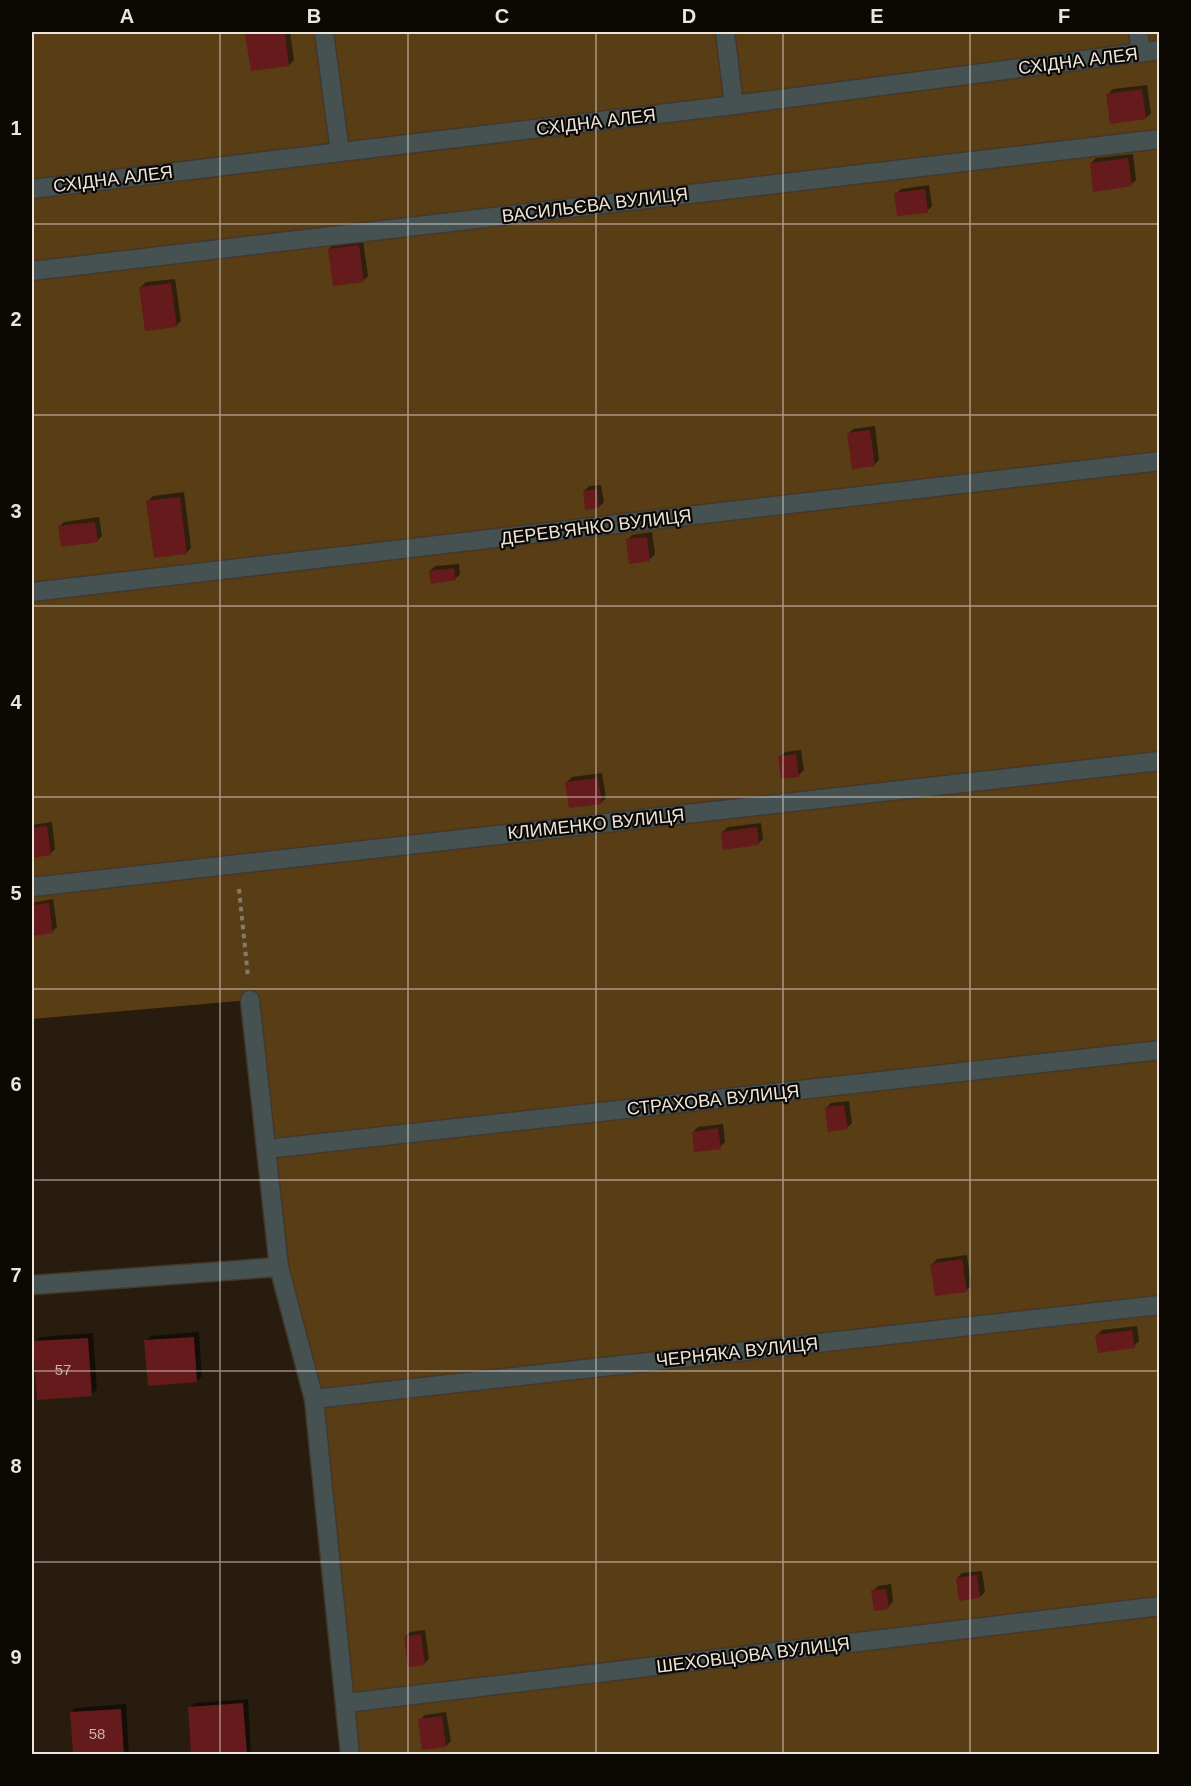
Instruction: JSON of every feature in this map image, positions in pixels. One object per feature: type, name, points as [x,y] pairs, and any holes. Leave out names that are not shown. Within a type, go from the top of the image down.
[{"type":"street","points":[[324,32],[340,152]]},
{"type":"street","points":[[725,32],[734,105]]},
{"type":"street","points":[[1138,32],[1141,53]]},
{"type":"street","name":"СХІДНА АЛЕЯ","points":[[32,189],[734,105],[1160,50]]},
{"type":"street","name":"ВАСИЛЬЄВА ВУЛИЦЯ","points":[[32,271],[1160,139]]},
{"type":"street","name":"ДЕРЕВ'ЯНКО ВУЛИЦЯ","points":[[32,592],[1160,461]]},
{"type":"street","name":"КЛИМЕНКО ВУЛИЦЯ","points":[[32,887],[1160,760]]},
{"type":"street","points":[[250,1000],[279,1267],[314,1399],[350,1755]]},
{"type":"street","name":"СТРАХОВА ВУЛИЦЯ","points":[[267,1149],[1160,1050]]},
{"type":"street","points":[[32,1285],[279,1267]]},
{"type":"street","name":"ЧЕРНЯКА ВУЛИЦЯ","points":[[314,1399],[1160,1305]]},
{"type":"street","name":"ШЕХОВЦОВА ВУЛИЦЯ","points":[[346,1703],[1160,1606]]},
{"type":"path","points":[[236,864],[250,1000]]},
{"type":"shaded area","points":[[32,32],[1159,32],[1159,1754],[350,1754],[314,1399],[279,1267],[250,1000],[32,1019]]},
{"type":"building","points":[[285,32],[289,66],[251,71],[245,34]]},
{"type":"building","points":[[1142,89],[1146,119],[1110,124],[1106,94]]},
{"type":"building","points":[[1128,158],[1132,186],[1093,192],[1090,163]]},
{"type":"building","points":[[925,189],[928,213],[897,216],[894,193]]},
{"type":"building","points":[[359,245],[364,282],[333,286],[328,249]]},
{"type":"building","points":[[171,283],[177,327],[145,331],[139,287]]},
{"type":"building","points":[[870,430],[875,466],[852,469],[847,433]]},
{"type":"building","points":[[597,489],[599,508],[585,510],[583,491]]},
{"type":"building","points":[[180,497],[187,554],[154,558],[146,501]]},
{"type":"building","points":[[95,522],[98,542],[61,547],[58,526]]},
{"type":"building","points":[[647,537],[650,561],[629,564],[626,539]]},
{"type":"building","points":[[454,568],[456,580],[431,584],[429,571]]},
{"type":"building","points":[[796,754],[799,777],[781,779],[778,756]]},
{"type":"building","points":[[598,778],[602,804],[569,808],[565,782]]},
{"type":"building","points":[[47,826],[51,855],[32,858],[32,828]]},
{"type":"building","points":[[757,827],[759,845],[723,850],[721,832]]},
{"type":"building","points":[[49,903],[53,933],[32,936],[32,905]]},
{"type":"building","points":[[844,1105],[848,1129],[828,1132],[825,1107]]},
{"type":"building","points":[[718,1128],[721,1149],[694,1152],[692,1132]]},
{"type":"building","points":[[962,1259],[967,1292],[935,1296],[930,1264]]},
{"type":"building","points":[[1132,1330],[1135,1348],[1098,1353],[1095,1335]]},
{"type":"building","points":[[194,1337],[197,1382],[148,1386],[144,1340]]},
{"type":"building","points":[[88,1338],[92,1396],[37,1400],[33,1341]]},
{"type":"building","points":[[977,1575],[980,1598],[959,1601],[956,1578]]},
{"type":"building","points":[[886,1589],[889,1609],[874,1611],[871,1590]]},
{"type":"building","points":[[421,1634],[425,1665],[408,1667],[404,1637]]},
{"type":"building","points":[[243,1703],[247,1754],[191,1754],[188,1707]]},
{"type":"building","points":[[121,1709],[124,1754],[73,1754],[70,1712]]},
{"type":"building","points":[[442,1716],[446,1747],[422,1750],[418,1719]]}]
